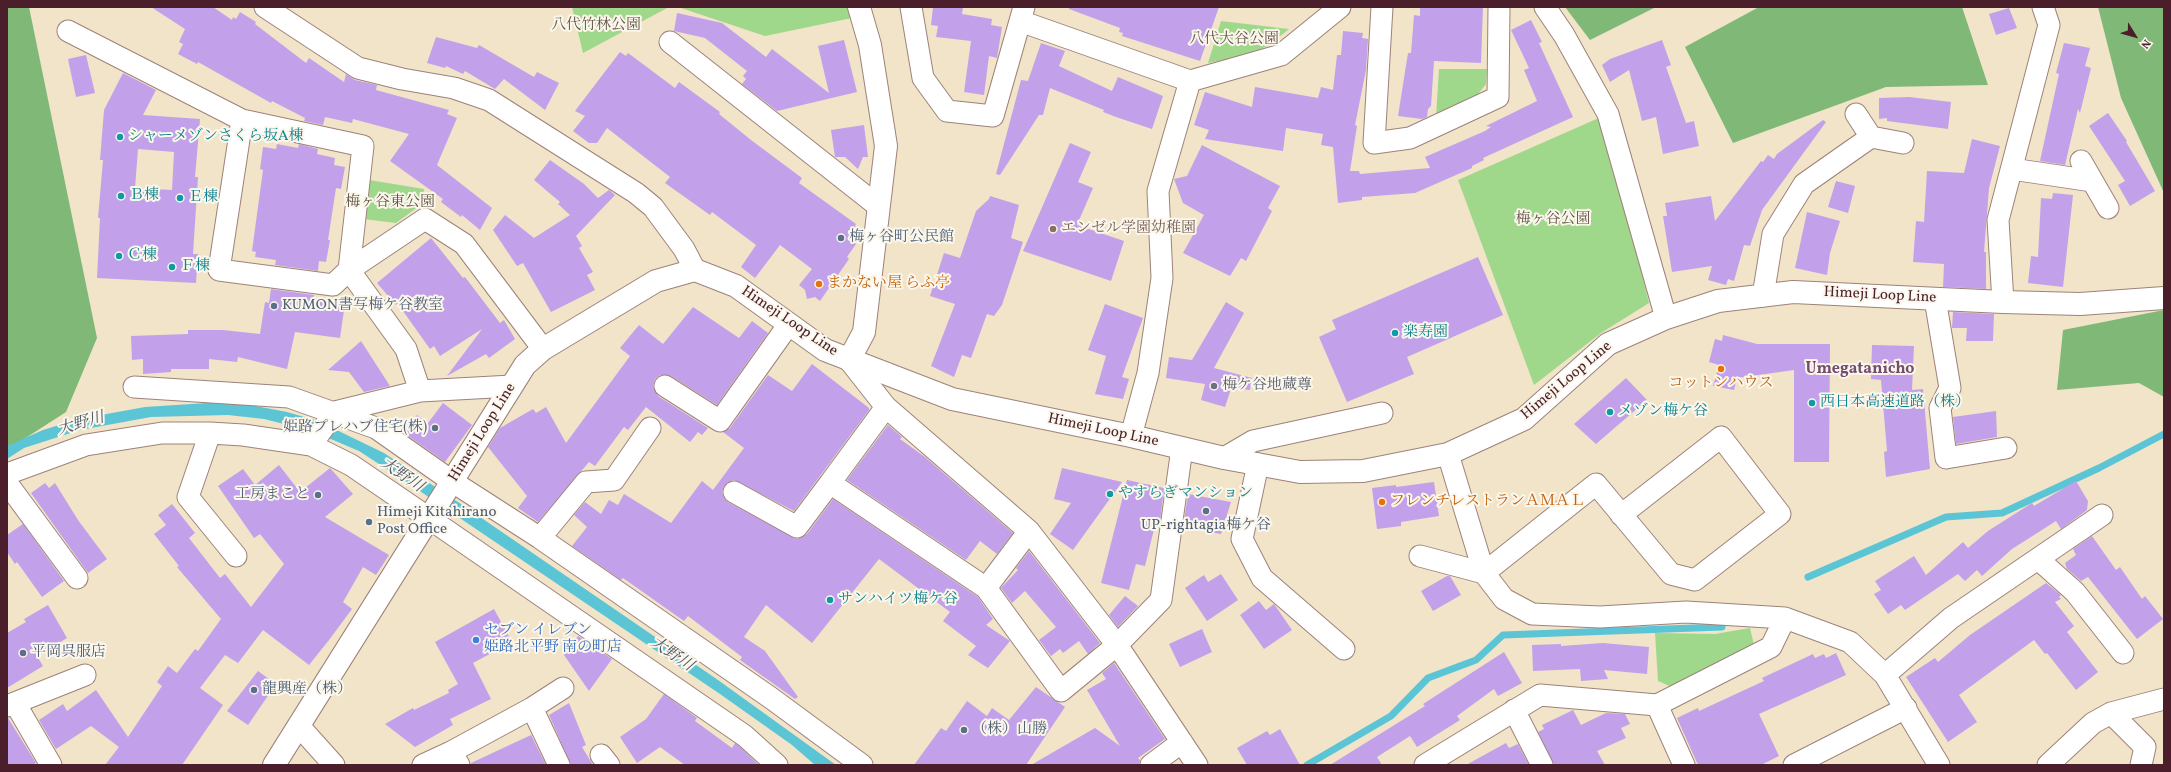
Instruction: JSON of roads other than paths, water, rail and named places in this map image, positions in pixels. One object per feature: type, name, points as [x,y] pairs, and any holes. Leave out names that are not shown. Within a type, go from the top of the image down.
[{"type":"main road","points":[[849,360],[864,332],[886,146],[870,45],[859,7]]},
{"type":"main road","name":"Himeji Loop Line","points":[[274,765],[430,519],[525,365],[543,349],[656,281],[695,270],[736,286],[825,350],[952,399],[1131,436],[1224,458],[1300,472],[1363,471],[1448,454],[1524,419],[1608,344],[1666,318],[1718,302],[1793,292],[2003,302],[2080,304],[2164,298]]},
{"type":"street","points":[[265,7],[358,68],[402,79],[454,88],[489,100],[636,193],[653,207],[684,249],[695,270]]},
{"type":"street","points":[[911,7],[923,78],[947,111],[993,116],[1022,14],[1190,81],[1281,55],[1340,7]]},
{"type":"street","points":[[1382,7],[1374,143],[1410,138],[1498,97],[1499,7]]},
{"type":"street","points":[[1544,7],[1564,36],[1608,114],[1666,318]]},
{"type":"street","points":[[2003,302],[1998,220],[2049,25],[2043,7]]},
{"type":"street","points":[[68,32],[242,120],[363,146],[349,270],[406,349],[420,391]]},
{"type":"street","points":[[670,42],[878,206]]},
{"type":"street","points":[[1131,436],[1148,373],[1162,278],[1158,191],[1190,81]]},
{"type":"street","points":[[1856,114],[1871,137]]},
{"type":"street","points":[[242,120],[219,270],[333,284],[349,270],[425,219],[464,244],[543,349]]},
{"type":"street","points":[[1763,296],[1773,234],[1804,184],[1871,137],[1903,143]]},
{"type":"street","points":[[2081,161],[2108,208]]},
{"type":"street","points":[[2012,169],[2092,181]]},
{"type":"street","points":[[1935,299],[1950,388],[1940,408],[1946,458],[2006,448]]},
{"type":"street","points":[[665,386],[720,421],[789,324]]},
{"type":"street","points":[[849,360],[886,407],[1028,531],[1117,645],[1197,765]]},
{"type":"street","points":[[311,445],[335,412],[420,391],[512,386]]},
{"type":"street","points":[[134,387],[289,397],[335,412],[376,428],[453,482],[540,538],[771,698],[862,765]]},
{"type":"street","points":[[734,492],[797,527],[886,407]]},
{"type":"street","points":[[1224,458],[1253,441],[1382,413]]},
{"type":"street","points":[[540,538],[586,482],[614,480],[650,428]]},
{"type":"street","points":[[7,474],[86,445],[162,433],[210,433],[311,445],[350,465],[430,519],[745,736],[778,765]]},
{"type":"street","points":[[210,433],[188,497],[236,556]]},
{"type":"street","points":[[1484,573],[1596,484],[1601,490],[1671,574],[1695,580],[1780,514],[1721,437],[1621,515]]},
{"type":"street","points":[[830,483],[986,588],[1061,691],[1117,645],[1161,600],[1182,448]]},
{"type":"street","points":[[1448,454],[1484,573],[1504,599],[1532,614],[1600,617],[1686,612],[1785,618],[1850,642],[1885,675],[1939,765]]},
{"type":"street","points":[[1258,464],[1242,539],[1262,578],[1344,649]]},
{"type":"street","points":[[7,483],[77,578]]},
{"type":"street","points":[[1885,675],[1951,618],[2102,515]]},
{"type":"street","points":[[986,588],[1028,531]]},
{"type":"street","points":[[1420,556],[1484,573]]},
{"type":"street","points":[[2038,558],[2075,592],[2123,653]]},
{"type":"street","points":[[1425,765],[1540,695],[1657,705],[1771,647],[1785,618]]},
{"type":"street","points":[[51,765],[11,704],[85,675]]},
{"type":"street","points":[[423,765],[455,758],[563,688]]},
{"type":"street","points":[[2048,765],[2093,723],[2110,713],[2164,699]]},
{"type":"street","points":[[1657,705],[1684,765]]},
{"type":"street","points":[[532,708],[559,765]]},
{"type":"street","points":[[1794,765],[1906,708]]},
{"type":"street","points":[[1514,710],[1542,765]]},
{"type":"street","points":[[2110,713],[2145,747],[2142,765]]},
{"type":"street","points":[[299,726],[334,765]]},
{"type":"street","points":[[1151,765],[1182,742]]},
{"type":"water","name":"大野川","points":[[207,403],[245,404],[287,412],[318,421],[384,453],[718,680],[836,765],[815,765],[792,745],[720,694],[405,481],[359,451],[312,431],[264,419],[228,415],[151,417],[80,430],[24,448],[7,459],[7,446],[43,430],[79,419],[145,407]]},
{"type":"waterway","points":[[1808,577],[1946,517],[2002,513],[2099,468],[2164,434]]},
{"type":"waterway","points":[[1307,765],[1391,716],[1428,678],[1476,660],[1503,635],[1722,627]]},
{"type":"place","name":"シャーメゾンさくら坂A棟","points":[[120,137]]},
{"type":"place","name":"Ｂ棟","points":[[121,196]]},
{"type":"place","name":"Ｅ棟","points":[[180,198]]},
{"type":"place","name":"エンゼル学園幼稚園","points":[[1053,229]]},
{"type":"place","name":"梅ヶ谷町公民館","points":[[841,238]]},
{"type":"place","name":"Ｃ棟","points":[[119,256]]},
{"type":"place","name":"Ｆ棟","points":[[172,267]]},
{"type":"place","name":"まかない屋 らふ亭","points":[[819,284]]},
{"type":"place","name":"KUMON書写梅ケ谷教室","points":[[274,306]]},
{"type":"place","name":"楽寿園","points":[[1395,333]]},
{"type":"place","name":"コットンハウス","points":[[1721,369]]},
{"type":"place","name":"梅ケ谷地蔵尊","points":[[1214,386]]},
{"type":"place","name":"西日本高速道路（株）","points":[[1812,403]]},
{"type":"place","name":"メゾン梅ケ谷","points":[[1610,412]]},
{"type":"place","name":"姫路プレハブ住宅(株)","points":[[435,428]]},
{"type":"place","name":"やすらぎマンション","points":[[1110,494]]},
{"type":"place","name":"工房まこと","points":[[318,495]]},
{"type":"place","name":"フレンチレストランＡＭＡＬ","points":[[1382,502]]},
{"type":"place","name":"UP-rightagia梅ケ谷","points":[[1206,511]]},
{"type":"place","name":"Himeji Kitahirano Post Office","points":[[369,522]]},
{"type":"place","name":"サンハイツ梅ケ谷","points":[[830,600]]},
{"type":"place","name":"セブン イレブン 姫路北平野 南の町店","points":[[476,640]]},
{"type":"place","name":"平岡呉服店","points":[[23,653]]},
{"type":"place","name":"龍興産（株）","points":[[254,690]]},
{"type":"place","name":"（株）山勝","points":[[964,730]]},
{"type":"district","name":"Umegatanicho","points":[[1860,370]]},
{"type":"park label","name":"八代竹林公園","points":[[596,26]]},
{"type":"park label","name":"八代大谷公園","points":[[1234,40]]},
{"type":"park label","name":"梅ヶ谷東公園","points":[[390,203]]},
{"type":"park label","name":"梅ヶ谷公園","points":[[1553,220]]}]
